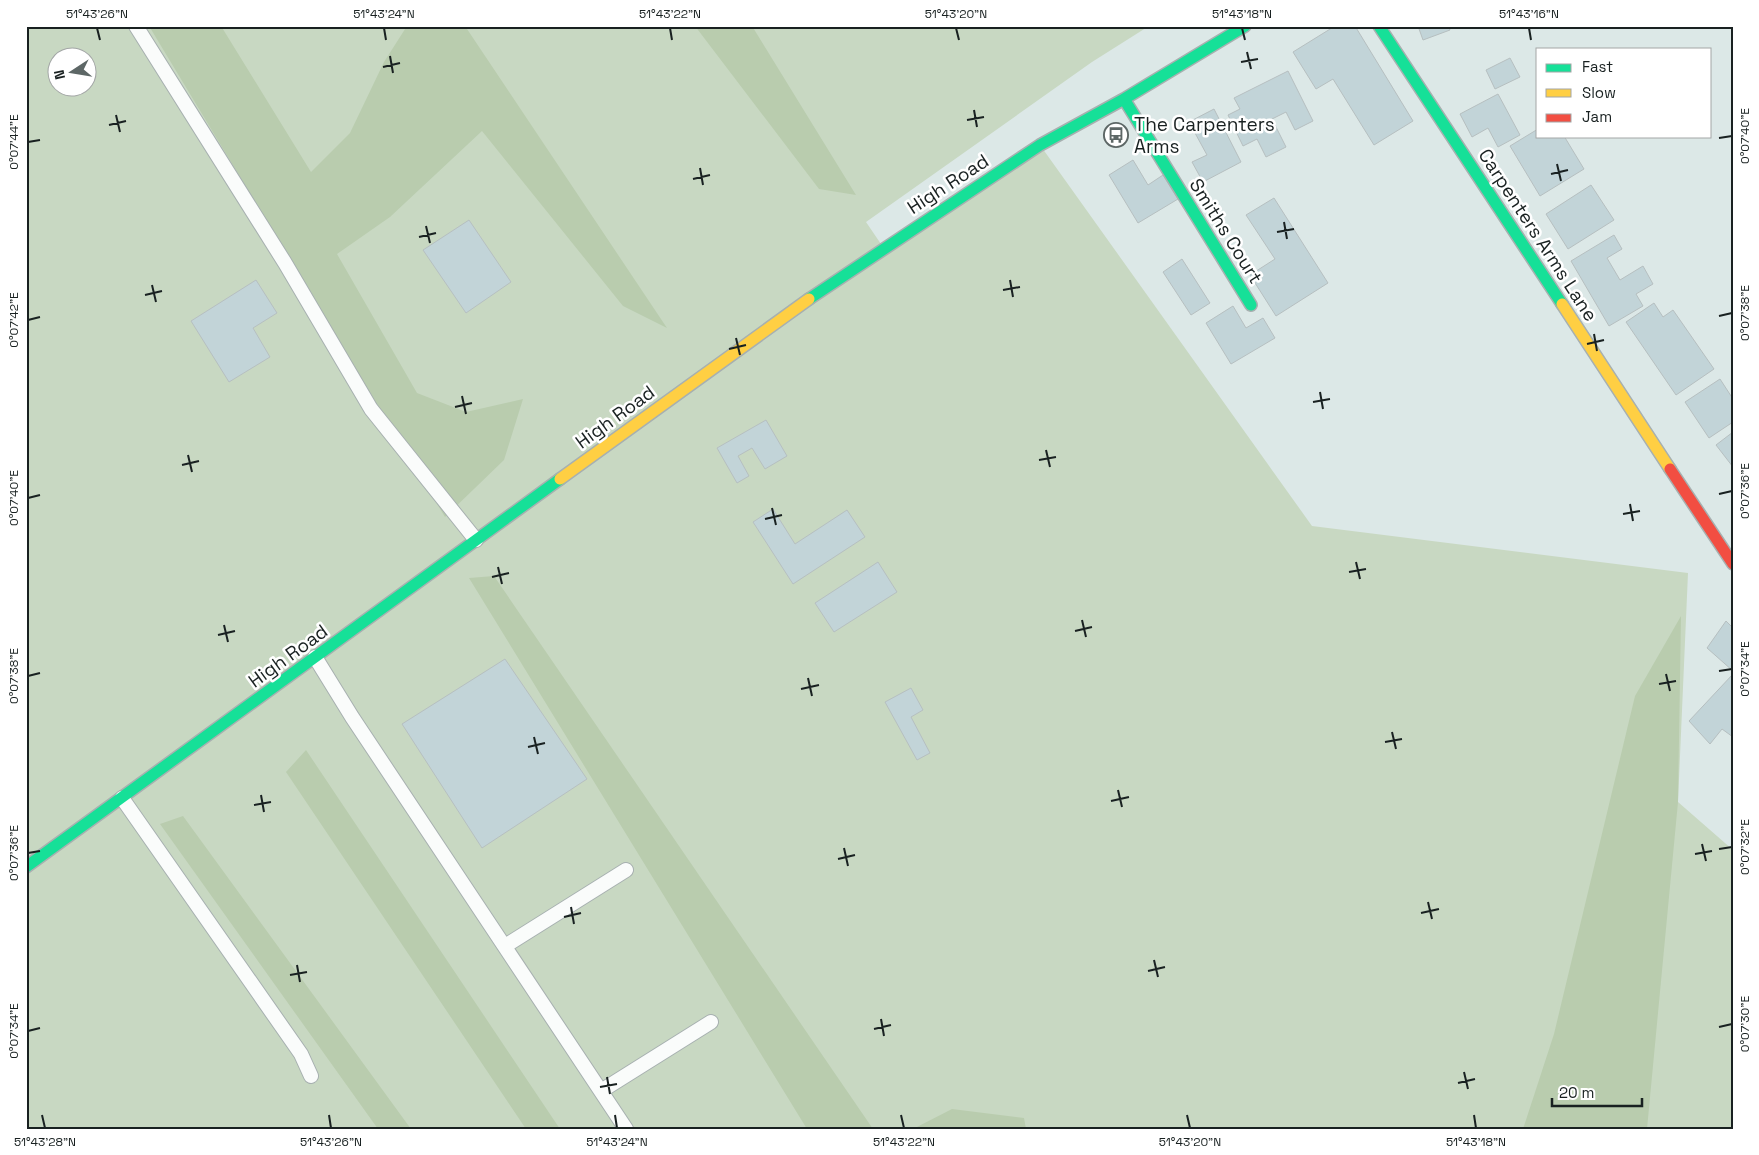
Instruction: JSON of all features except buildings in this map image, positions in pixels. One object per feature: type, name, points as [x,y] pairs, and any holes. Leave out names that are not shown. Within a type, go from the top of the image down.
[{"type":"main road","name":"High Road","points":[[26,867],[826,286],[1040,145],[1124,99],[1245,26]]},
{"type":"main road","name":"Carpenters Arms Lane","points":[[1379,26],[1733,564]]},
{"type":"main road","name":"Smiths Court","points":[[1124,99],[1251,305]]},
{"type":"lane","points":[[136,26],[285,264],[371,409],[476,540]]},
{"type":"lane","points":[[315,657],[352,717],[626,1129]]},
{"type":"lane","points":[[122,798],[301,1054],[311,1076]]},
{"type":"lane","points":[[506,946],[626,870]]},
{"type":"lane","points":[[601,1091],[711,1022]]},
{"type":"green space","points":[[26,26],[1149,26],[1092,62],[866,222],[883,247],[1040,145],[1312,526],[1688,573],[1678,802],[1733,850],[1733,1129],[26,1129]]},
{"type":"green space","points":[[149,26],[221,26],[311,172],[350,133],[384,62],[407,26],[465,26],[667,328],[623,306],[482,131],[390,217],[337,254],[417,393],[466,412],[523,399],[504,460],[445,517]]},
{"type":"green space","points":[[695,26],[752,26],[856,195],[819,189]]},
{"type":"green space","points":[[494,576],[873,1129],[807,1129],[469,578]]},
{"type":"green space","points":[[1681,616],[1678,802],[1647,1129],[1523,1129],[1554,1034],[1635,696]]},
{"type":"green space","points":[[306,750],[560,1129],[526,1129],[286,772]]},
{"type":"green space","points":[[183,816],[411,1129],[378,1129],[160,824]]},
{"type":"green space","points":[[952,1109],[1024,1118],[1026,1129],[913,1129]]},
{"type":"traffic: fast","points":[[809,299],[1040,145],[1124,99],[1245,26]]},
{"type":"traffic: fast","points":[[1379,26],[1562,304]]},
{"type":"traffic: fast","points":[[1124,99],[1251,305]]},
{"type":"traffic: fast","points":[[26,867],[560,479]]},
{"type":"traffic: slow","points":[[560,479],[809,299]]},
{"type":"traffic: slow","points":[[1562,304],[1670,469]]},
{"type":"traffic: jam","points":[[1670,469],[1733,564]]},
{"type":"place","name":"The Carpenters Arms","points":[[1116,135]]}]
